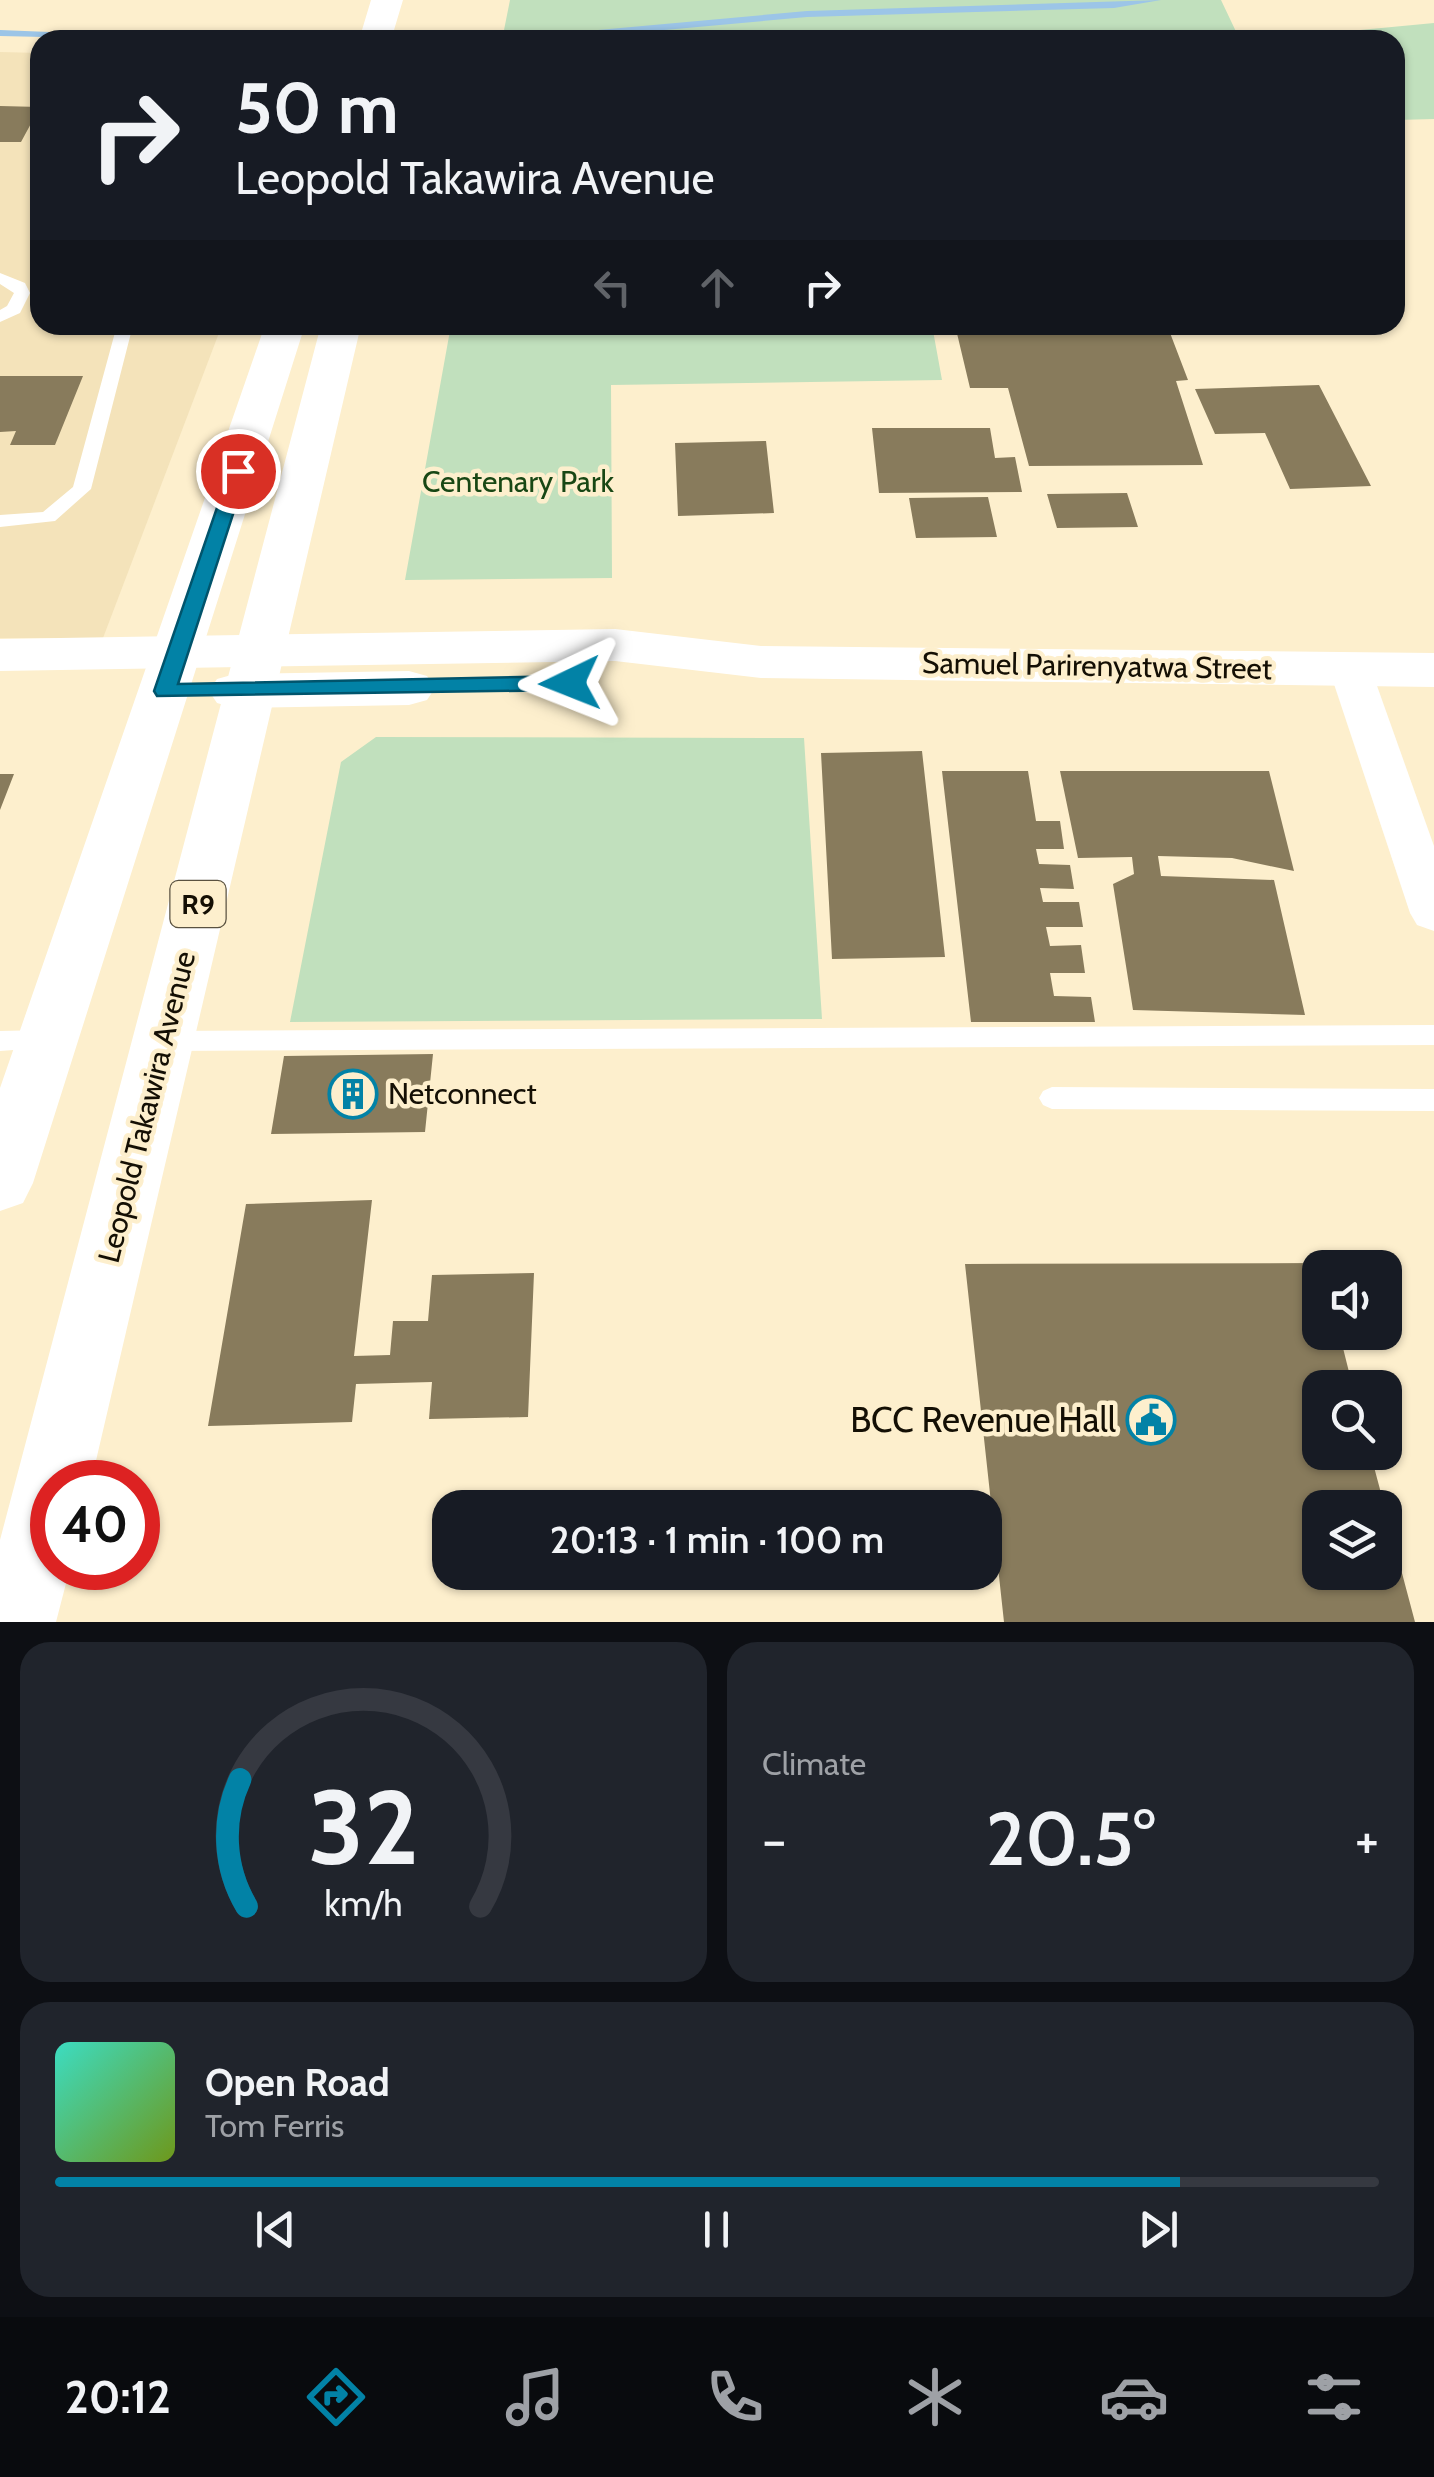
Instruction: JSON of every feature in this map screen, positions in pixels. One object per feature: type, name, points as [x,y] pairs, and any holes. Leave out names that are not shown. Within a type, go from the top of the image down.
[{"type":"main road","points":[[0,1184],[23,1040],[171,672],[282,335]]},
{"type":"main road","name":"Leopold Takawira Avenue","points":[[51,1460],[163,1041],[339,335]]},
{"type":"main road","name":"Samuel Parirenyatwa Street","points":[[0,655],[171,672],[610,682],[761,662],[1434,670]]},
{"type":"main road","name":"Samuel Parirenyatwa Street","points":[[0,690],[171,672]]},
{"type":"main road","name":"Leopold Takawira Avenue","points":[[17,1622],[30,1550]]},
{"type":"street","points":[[1350,669],[1434,913]]},
{"type":"lane","points":[[0,278],[19,286],[20,301]]},
{"type":"lane","points":[[0,316],[20,301],[30,301]]},
{"type":"lane","points":[[0,521],[48,517],[82,489],[122,335]]},
{"type":"lane","points":[[163,1041],[558,1043],[1434,1035]]},
{"type":"lane","points":[[1052,1098],[1434,1100]]},
{"type":"shaded area","points":[[0,52],[30,53],[30,335],[218,335],[103,638],[0,638]]},
{"type":"green space","points":[[510,0],[1221,0],[1235,30],[504,30]]},
{"type":"green space","points":[[1434,23],[1434,119],[1405,120],[1405,30],[1360,30]]},
{"type":"green space","name":"Centenary Park","points":[[449,335],[934,335],[942,380],[611,385],[612,578],[405,580]]},
{"type":"green space","points":[[376,737],[804,738],[822,1019],[290,1022],[341,762]]},
{"type":"building","points":[[0,106],[30,107],[30,125],[21,142],[0,142]]},
{"type":"building","points":[[957,335],[1171,335],[1188,380],[1176,381],[1203,465],[1029,466],[1008,388],[970,388]]},
{"type":"building","points":[[0,376],[83,376],[55,445],[10,445],[16,431],[0,432]]},
{"type":"building","points":[[1319,385],[1371,486],[1290,489],[1265,433],[1215,434],[1195,389]]},
{"type":"building","points":[[872,428],[990,428],[995,458],[1015,457],[1022,492],[879,493]]},
{"type":"building","points":[[766,441],[774,513],[678,516],[675,443]]},
{"type":"building","points":[[1127,493],[1138,527],[1057,528],[1047,494]]},
{"type":"building","points":[[988,497],[997,537],[916,538],[909,498]]},
{"type":"building","points":[[922,751],[945,957],[832,959],[821,753]]},
{"type":"building","points":[[942,771],[1028,771],[1036,821],[1060,821],[1064,849],[1036,849],[1039,864],[1070,865],[1074,889],[1040,888],[1043,902],[1079,902],[1083,927],[1046,927],[1050,946],[1081,945],[1085,973],[1050,973],[1054,996],[1091,997],[1095,1022],[971,1022]]},
{"type":"building","points":[[1060,771],[1269,771],[1294,871],[1232,858],[1158,856],[1161,876],[1274,880],[1305,1015],[1133,1010],[1113,884],[1134,874],[1132,857],[1078,858]]},
{"type":"building","points":[[0,774],[14,774],[0,810]]},
{"type":"building","name":"Netconnect","points":[[433,1054],[425,1132],[271,1134],[284,1056]]},
{"type":"building","points":[[372,1200],[354,1356],[390,1355],[393,1321],[428,1321],[432,1275],[534,1273],[528,1417],[429,1419],[432,1382],[356,1384],[352,1422],[208,1426],[246,1204]]},
{"type":"building","name":"BCC Revenue Hall","points":[[1302,1263],[1302,1350],[1344,1350],[1348,1370],[1302,1370],[1302,1470],[1375,1470],[1380,1490],[1302,1490],[1302,1590],[1402,1590],[1402,1573],[1415,1622],[1004,1622],[1001,1590],[1002,1490],[990,1490],[965,1264]]},
{"type":"waterway","points":[[631,30],[807,14],[1114,5],[1157,0]]},
{"type":"waterway","points":[[0,33],[30,34]]},
{"type":"place","name":"Netconnect","points":[[353,1094]]},
{"type":"place","name":"BCC Revenue Hall","points":[[1151,1420]]},
{"type":"route","points":[[238,471],[164,691],[570,683]]}]
